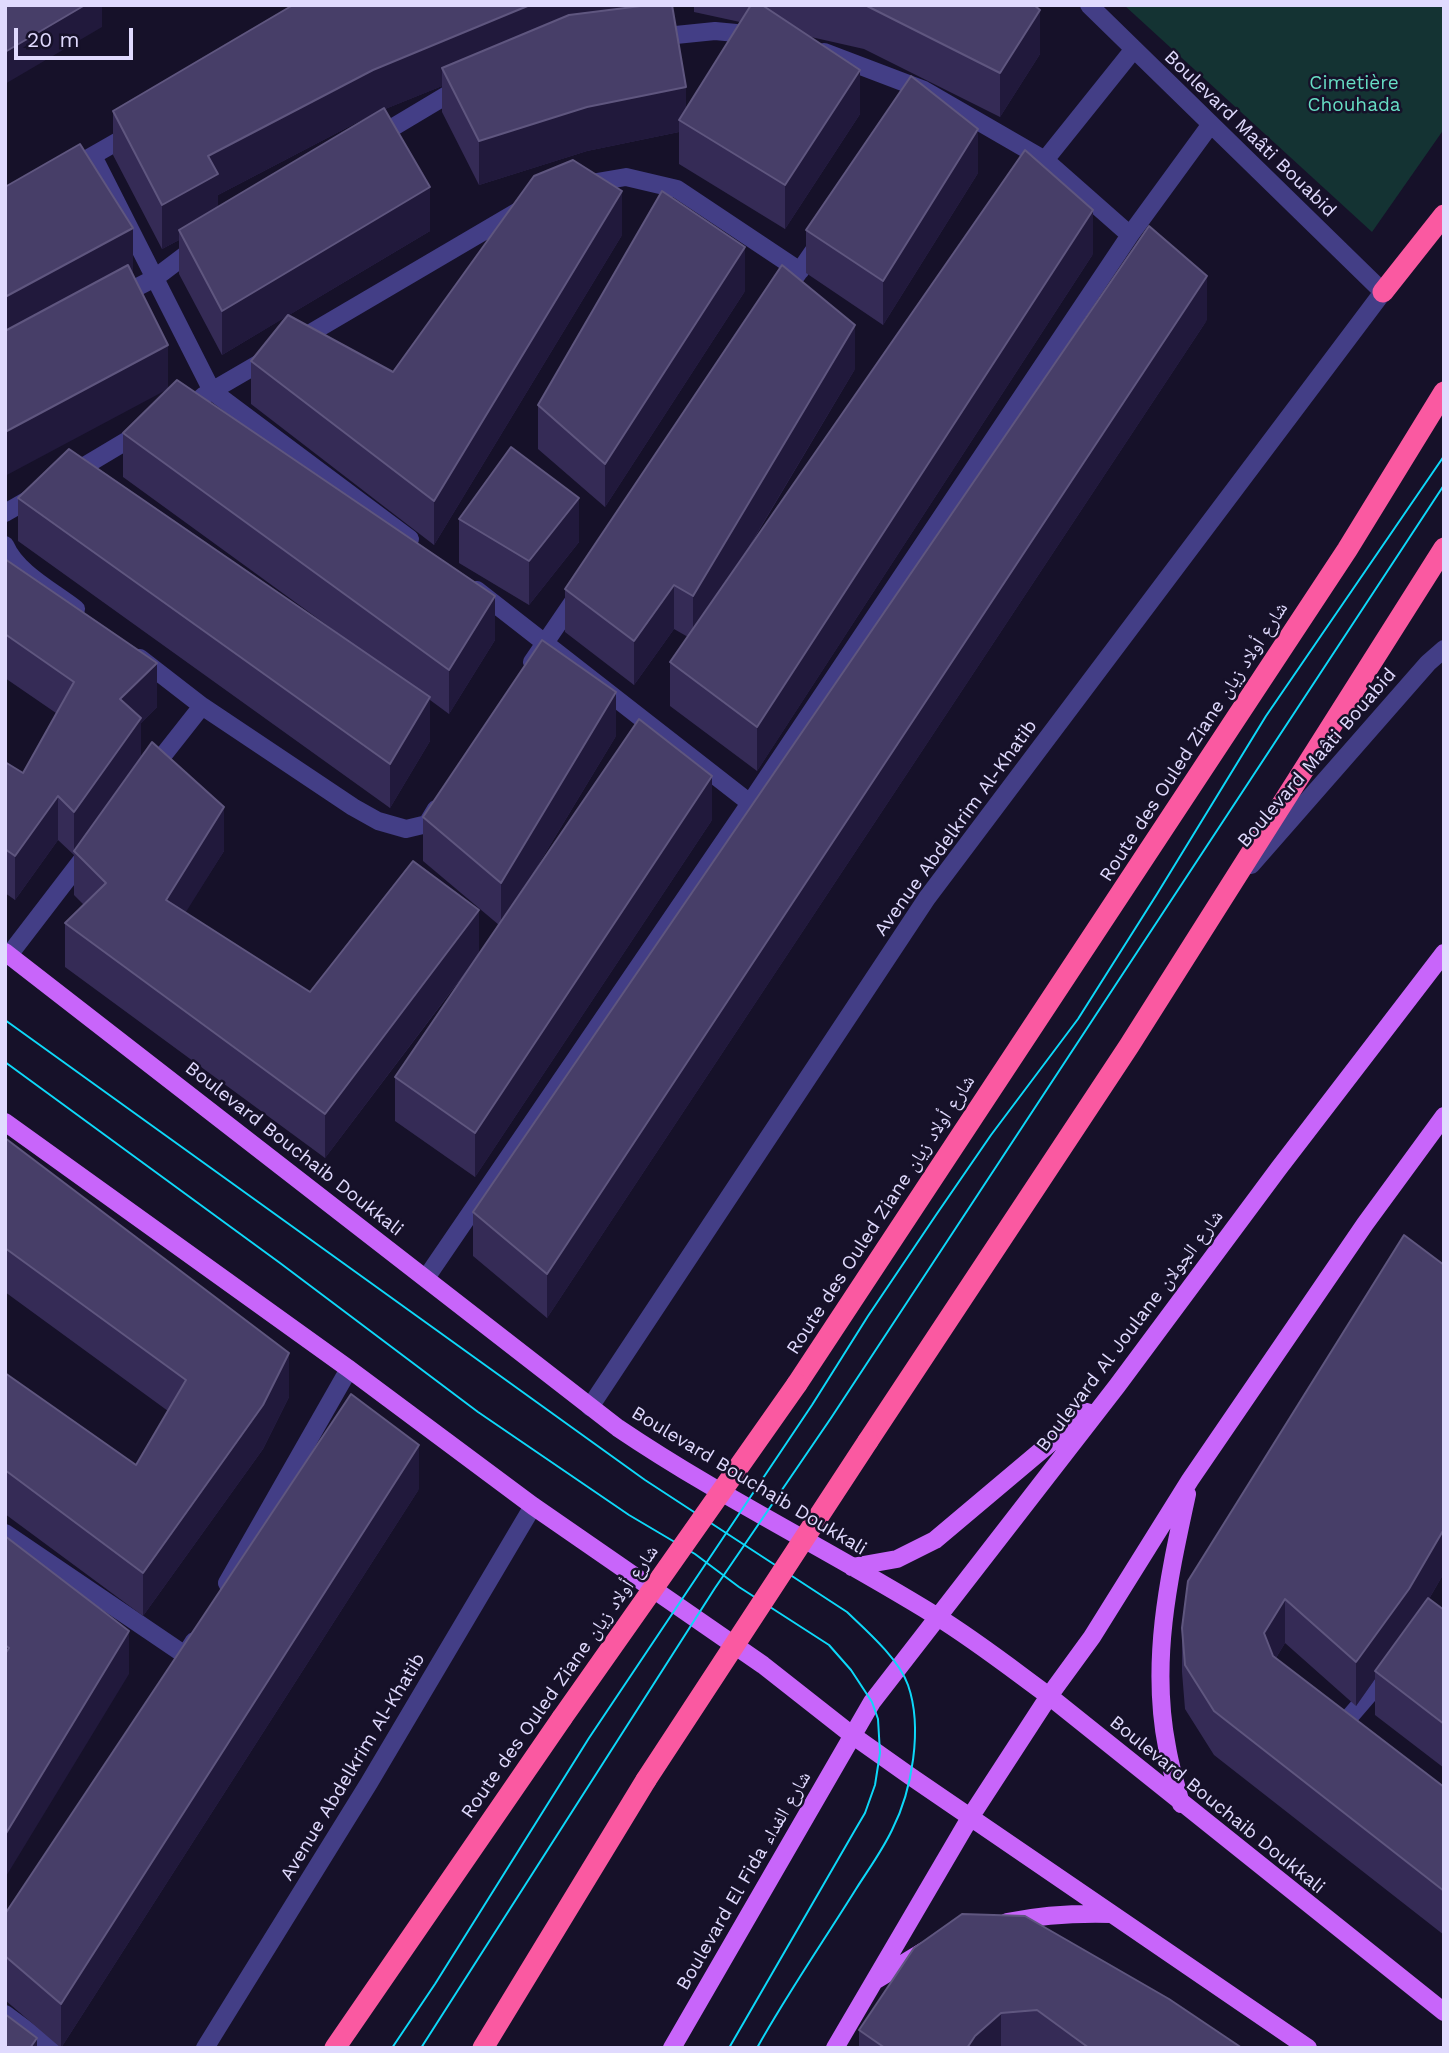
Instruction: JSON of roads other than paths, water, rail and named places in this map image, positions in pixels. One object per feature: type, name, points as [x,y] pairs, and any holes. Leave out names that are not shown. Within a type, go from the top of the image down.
[{"type":"highway","points":[[1383,292],[1444,215]]},
{"type":"highway","name":"Route des Ouled Ziane شارع أولاد زيان","points":[[335,2048],[562,1718],[797,1384],[1348,550],[1444,393]]},
{"type":"highway","points":[[483,2048],[646,1780],[1129,1046],[1444,548]]},
{"type":"main road","name":"Boulevard Al Joulane شارع الجولان","points":[[852,1735],[872,1702],[936,1616],[1117,1386],[1279,1168],[1444,953]]},
{"type":"main road","name":"Boulevard Bouchaib Doukkali","points":[[7,954],[590,1407],[668,1462],[936,1616],[1049,1696],[1444,2012]]},
{"type":"main road","points":[[835,2048],[971,1816],[1091,1637],[1190,1480],[1365,1224],[1444,1116]]},
{"type":"main road","points":[[5,1122],[349,1369],[533,1506],[763,1665],[852,1735],[1308,2048]]},
{"type":"main road","points":[[852,1567],[897,1559],[935,1541],[1117,1386]]},
{"type":"main road","points":[[1181,1804],[1167,1747],[1160,1669],[1168,1584],[1190,1480]]},
{"type":"main road","name":"Boulevard El Fida شارع الفداء","points":[[672,2048],[852,1735]]},
{"type":"main road","points":[[995,1924],[1033,1916],[1112,1914]]},
{"type":"main road","points":[[873,1982],[902,1963],[942,1943]]},
{"type":"street","name":"Boulevard Maâti Bouabid","points":[[1089,5],[1383,292]]},
{"type":"street","points":[[634,39],[715,31],[769,36]]},
{"type":"street","points":[[808,46],[920,96],[1045,160],[1130,236]]},
{"type":"street","points":[[1045,160],[1134,49]]},
{"type":"street","points":[[356,150],[477,76]]},
{"type":"street","points":[[71,169],[152,121]]},
{"type":"street","points":[[426,1278],[750,803],[1130,236],[1211,124]]},
{"type":"street","points":[[93,156],[212,391],[423,549]]},
{"type":"street","points":[[564,190],[626,177],[677,189],[800,271]]},
{"type":"street","points":[[189,404],[529,204],[541,200]]},
{"type":"street","points":[[776,304],[831,226]]},
{"type":"street","points":[[109,302],[155,278],[205,240]]},
{"type":"street","name":"Avenue Abdelkrim Al-Khatib","points":[[590,1407],[927,898],[1383,292]]},
{"type":"street","points":[[5,514],[154,425]]},
{"type":"street","points":[[5,545],[22,568],[86,616]]},
{"type":"street","points":[[523,676],[592,574]]},
{"type":"street","points":[[468,583],[546,641],[750,803]]},
{"type":"street","points":[[128,649],[202,706],[378,821],[406,829],[427,824],[449,790]]},
{"type":"street","name":"Boulevard Maâti Bouabid","points":[[1223,896],[1428,663],[1444,649]]},
{"type":"street","points":[[143,781],[202,706]]},
{"type":"street","points":[[7,954],[101,836]]},
{"type":"street","points":[[220,1596],[349,1369]]},
{"type":"street","name":"Avenue Abdelkrim Al-Khatib","points":[[205,2048],[369,1783],[533,1506]]},
{"type":"street","points":[[5,1533],[182,1661],[199,1631]]},
{"type":"street","points":[[1328,1706],[1351,1725],[1399,1659]]},
{"type":"street","points":[[5,2014],[51,2048]]},
{"type":"tram line","points":[[392,2048],[589,1738],[936,1215],[991,1135],[1078,1019],[1266,716],[1444,456]]},
{"type":"tram line","points":[[421,2048],[715,1588],[831,1418],[1444,485]]},
{"type":"tram line","points":[[5,1020],[645,1480],[847,1612],[882,1646],[897,1665],[908,1685],[915,1720],[910,1778],[899,1814],[879,1853],[757,2048]]},
{"type":"tram line","points":[[5,1062],[478,1412],[629,1515],[695,1554],[739,1587],[829,1645],[851,1670],[872,1702],[878,1719],[880,1753],[875,1785],[865,1813],[729,2048]]},
{"type":"park label","name":"Cimetière Chouhada","points":[[1354,94]]}]
